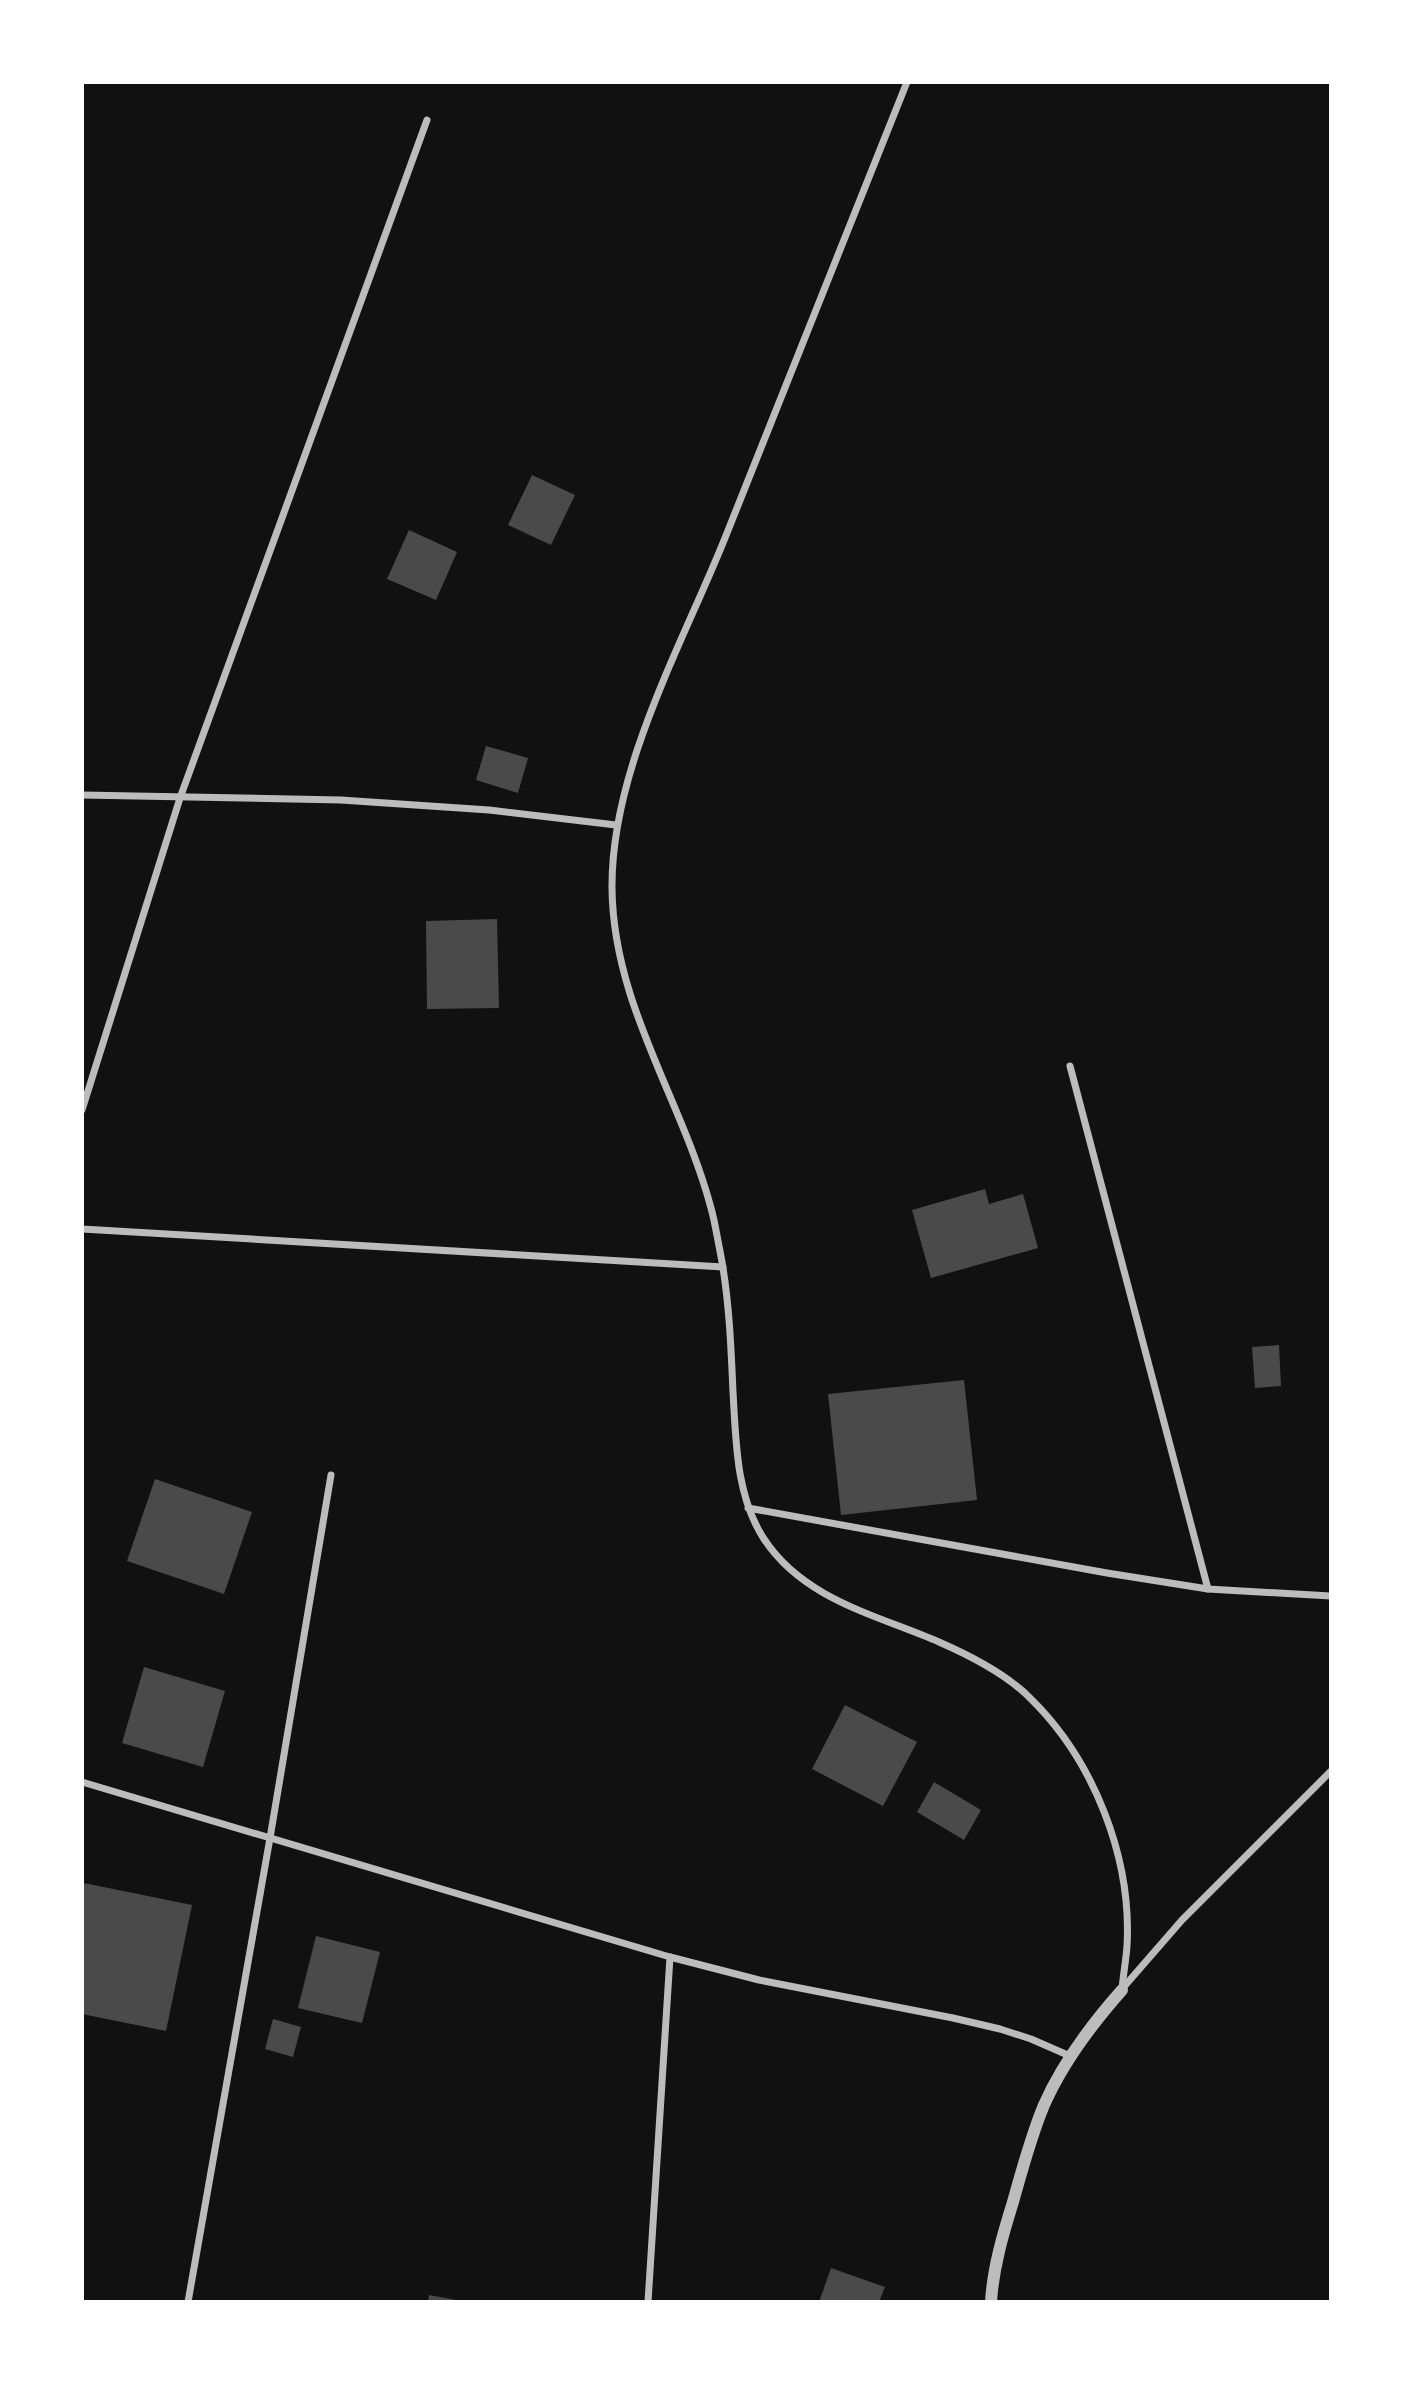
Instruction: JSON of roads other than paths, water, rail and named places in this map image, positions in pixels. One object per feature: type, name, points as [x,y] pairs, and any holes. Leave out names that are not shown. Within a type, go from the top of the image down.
[{"type":"street","points":[[906,82],[723,544],[647,720],[616,825],[612,888],[617,939],[624,979],[710,1206],[723,1267],[735,1436],[740,1476],[748,1508],[763,1537],[782,1563],[805,1582],[849,1607],[944,1644],[997,1672],[1030,1697],[1066,1740],[1089,1776],[1119,1861],[1126,1905],[1127,1944],[1122,1990]]},
{"type":"street","points":[[82,1111],[180,798],[427,120]]},
{"type":"street","points":[[82,795],[341,800],[489,810],[616,825]]},
{"type":"street","points":[[1070,1066],[1208,1588]]},
{"type":"street","points":[[82,1229],[723,1267]]},
{"type":"street","points":[[188,2302],[331,1475]]},
{"type":"street","points":[[748,1508],[1107,1573],[1208,1588],[1331,1596]]},
{"type":"street","points":[[990,2302],[1006,2225],[1027,2155],[1044,2106],[1070,2056],[1098,2017],[1182,1920],[1331,1771]]},
{"type":"street","points":[[82,1782],[670,1956],[759,1980],[989,2026],[1031,2039],[1070,2056]]},
{"type":"street","points":[[648,2302],[670,1956]]}]
